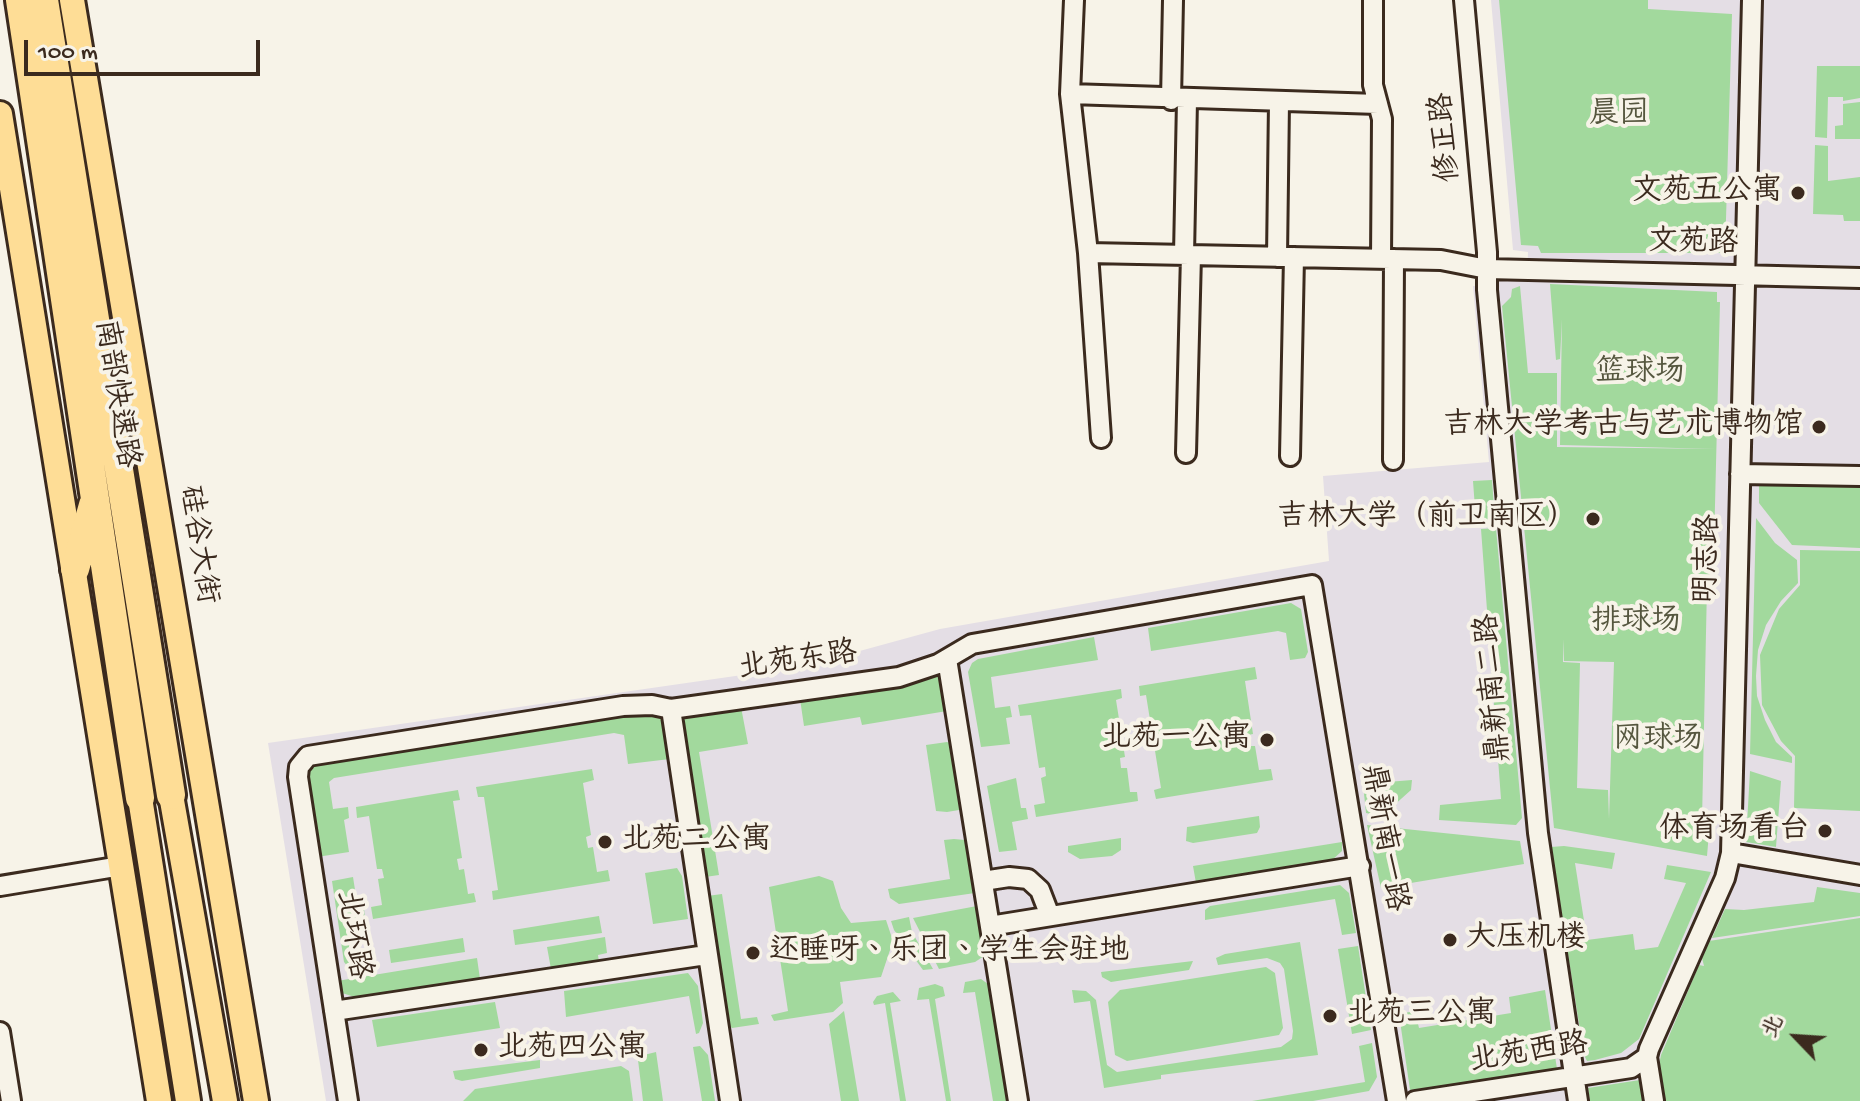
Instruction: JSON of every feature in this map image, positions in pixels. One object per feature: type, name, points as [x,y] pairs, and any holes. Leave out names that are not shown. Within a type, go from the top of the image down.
[{"type":"highway","name":"南部快速路","points":[[20,0],[140,798]]},
{"type":"highway","name":"南部快速路","points":[[44,0],[171,795]]},
{"type":"highway","points":[[75,569],[96,496]]},
{"type":"main road","name":"硅谷大街","points":[[72,0],[256,1101]]},
{"type":"main road","points":[[0,114],[159,1101]]},
{"type":"main road","points":[[177,824],[203,782]]},
{"type":"main road","points":[[171,795],[225,1101]]},
{"type":"main road","points":[[140,798],[188,1101]]},
{"type":"main road","points":[[188,878],[224,908]]},
{"type":"street","points":[[1074,0],[1070,94],[1088,253],[1101,438]]},
{"type":"street","points":[[1173,0],[1188,255],[1186,453]]},
{"type":"street","points":[[1373,0],[1373,85],[1382,119],[1393,460]]},
{"type":"street","name":"修正路","points":[[1464,0],[1487,269]]},
{"type":"street","name":"明志路","points":[[1647,1057],[1725,878],[1731,853],[1752,0]]},
{"type":"street","points":[[1070,94],[1179,100],[1378,104]]},
{"type":"street","points":[[1279,102],[1290,456]]},
{"type":"street","name":"文苑路","points":[[1088,253],[1441,260],[1487,269],[1860,278]]},
{"type":"street","name":"鼎新南二路","points":[[1487,269],[1539,842],[1578,1101]]},
{"type":"street","points":[[1740,474],[1860,476]]},
{"type":"street","name":"北苑东路","points":[[298,777],[303,760],[315,753],[623,706],[652,705],[671,709],[899,677],[947,659],[954,651],[991,640],[1312,585]]},
{"type":"street","name":"鼎新南一路","points":[[1312,585],[1397,1101]]},
{"type":"street","points":[[947,659],[1018,1101]]},
{"type":"street","points":[[671,709],[730,1101]]},
{"type":"street","name":"北环路","points":[[298,777],[348,1101]]},
{"type":"street","points":[[1731,853],[1860,875]]},
{"type":"street","points":[[0,886],[121,866]]},
{"type":"street","points":[[990,926],[1360,866]]},
{"type":"street","points":[[983,881],[1009,877],[1028,879],[1040,890],[1050,916]]},
{"type":"street","points":[[334,1011],[706,955]]},
{"type":"street","points":[[0,1032],[11,1101]]},
{"type":"street","points":[[1647,1057],[1654,1101]]},
{"type":"street","name":"北苑西路","points":[[1415,1101],[1631,1068],[1647,1057]]},
{"type":"shaded area","name":"吉林大学（前卫南区）","points":[[1491,0],[1860,0],[1860,1101],[326,1101],[268,743],[805,666],[940,629],[1329,561],[1323,476],[1489,462],[1473,286],[1496,288],[1500,277],[1527,278],[1528,252],[1513,250]]},
{"type":"green space","name":"晨园","points":[[1499,0],[1648,0],[1648,9],[1732,14],[1725,253],[1541,253],[1538,246],[1521,245]]},
{"type":"green space","points":[[1817,66],[1860,66],[1860,98],[1843,101],[1843,97],[1828,97],[1827,138],[1815,137]]},
{"type":"green space","points":[[1860,102],[1860,139],[1835,139],[1835,126],[1843,125],[1843,104]]},
{"type":"green space","points":[[1815,145],[1828,146],[1828,181],[1860,177],[1860,221],[1844,221],[1843,215],[1813,214]]},
{"type":"green space","points":[[1550,284],[1717,292],[1717,302],[1720,302],[1713,586],[1707,586],[1702,820],[1710,821],[1707,856],[1554,828],[1502,306],[1511,297],[1512,289],[1520,286],[1528,373],[1557,373],[1557,447],[1716,449],[1560,445],[1562,319],[1560,359],[1556,360]],"holes":[[[1564,639],[1564,661],[1614,662],[1609,819],[1608,790],[1577,788],[1580,663],[1563,662]]]},
{"type":"green space","points":[[1492,480],[1495,521],[1476,522],[1473,481]]},
{"type":"green space","points":[[1759,480],[1860,485],[1860,548],[1792,545],[1759,503]]},
{"type":"green space","points":[[1756,518],[1775,543],[1797,560],[1798,583],[1781,601],[1766,625],[1758,650],[1756,676],[1757,696],[1765,720],[1776,742],[1792,757],[1792,763],[1750,754]]},
{"type":"green space","points":[[1496,528],[1522,818],[1516,825],[1439,820],[1440,805],[1501,799],[1481,529]]},
{"type":"green space","points":[[1800,550],[1860,551],[1860,811],[1794,808],[1795,756],[1781,741],[1762,705],[1760,655],[1779,609],[1800,585]]},
{"type":"green space","points":[[1291,603],[1301,609],[1308,652],[1305,658],[1290,660],[1286,633],[1278,631],[1151,651],[1148,628]]},
{"type":"green space","points":[[1094,637],[1098,660],[991,677],[995,708],[1010,706],[1012,717],[1006,718],[1010,744],[981,747],[968,672],[972,663],[978,659]]},
{"type":"green space","points":[[1255,667],[1257,679],[1245,681],[1253,734],[1248,735],[1250,746],[1255,746],[1259,770],[1271,769],[1273,780],[1156,799],[1154,790],[1161,788],[1146,695],[1140,696],[1139,686]]},
{"type":"green space","points":[[940,672],[947,711],[862,725],[860,717],[804,726],[800,699]]},
{"type":"green space","points":[[1121,689],[1122,698],[1116,700],[1125,757],[1120,758],[1121,768],[1127,768],[1130,792],[1137,792],[1138,801],[1036,817],[1034,805],[1045,803],[1041,778],[1046,776],[1045,767],[1039,768],[1031,715],[1020,716],[1018,705]]},
{"type":"green space","points":[[741,707],[748,744],[699,752],[719,875],[705,877],[684,719],[689,714]]},
{"type":"green space","points":[[663,713],[670,759],[628,764],[624,735],[614,733],[334,778],[329,782],[333,809],[348,807],[349,818],[344,820],[349,852],[317,857],[306,774],[315,764],[624,714]]},
{"type":"green space","points":[[952,744],[962,805],[959,810],[947,812],[936,811],[926,745]]},
{"type":"green space","points":[[592,769],[594,780],[583,783],[591,835],[586,837],[588,848],[593,847],[597,872],[608,870],[610,881],[493,900],[492,891],[498,890],[484,797],[478,797],[476,787]]},
{"type":"green space","points":[[1750,771],[1781,781],[1776,847],[1746,842]]},
{"type":"green space","points":[[1016,778],[1021,808],[1026,808],[1028,819],[1012,822],[1017,850],[999,852],[987,786]]},
{"type":"green space","points":[[1412,780],[1411,790],[1382,816],[1366,813],[1363,784]]},
{"type":"green space","points":[[458,790],[460,800],[453,801],[462,858],[457,859],[459,870],[464,869],[468,894],[474,893],[476,902],[373,919],[371,907],[382,905],[378,879],[384,878],[382,869],[377,869],[369,816],[357,818],[356,807]]},
{"type":"green space","points":[[1259,816],[1257,833],[1193,843],[1186,841],[1187,827]]},
{"type":"green space","points":[[1367,825],[1520,841],[1524,864],[1381,888]]},
{"type":"green space","points":[[1121,838],[1121,850],[1112,856],[1080,859],[1068,852],[1068,846]]},
{"type":"green space","points":[[944,840],[965,840],[968,846],[975,893],[899,904],[890,898],[888,889],[950,879]]},
{"type":"green space","points":[[1342,842],[1342,851],[1331,861],[1196,883],[1193,866]]},
{"type":"green space","points":[[1551,847],[1615,853],[1612,869],[1575,863],[1587,940],[1633,934],[1635,950],[1658,947],[1686,883],[1664,879],[1667,865],[1711,872],[1639,1039],[1621,1053],[1595,1060],[1587,1061],[1584,1055]]},
{"type":"green space","points":[[677,868],[682,876],[688,919],[653,924],[645,873]]},
{"type":"green space","points":[[819,876],[833,881],[841,908],[851,923],[886,920],[893,941],[881,977],[840,982],[843,1003],[833,1012],[774,1021],[771,1015],[788,1011],[769,887]]},
{"type":"green space","points":[[353,877],[358,909],[364,908],[365,920],[350,923],[356,964],[350,969],[344,962],[332,881]]},
{"type":"green space","points":[[1340,885],[1349,893],[1356,933],[1342,935],[1335,899],[1205,920],[1205,910],[1210,906]]},
{"type":"green space","points":[[1817,887],[1860,893],[1860,916],[1712,938],[1725,909],[1744,910],[1814,902]]},
{"type":"green space","points":[[722,894],[741,1019],[757,1017],[759,1024],[732,1028],[726,1023],[707,896]]},
{"type":"green space","points":[[977,906],[984,956],[975,962],[939,969],[913,918]]},
{"type":"green space","points":[[599,916],[602,933],[515,945],[513,930]]},
{"type":"green space","points":[[909,917],[912,932],[933,969],[923,970],[894,930],[891,921]]},
{"type":"green space","points":[[1860,918],[1860,1101],[1662,1101],[1657,1075],[1661,1055],[1699,965],[1704,966],[1702,958],[1709,941]]},
{"type":"green space","points":[[605,937],[607,953],[598,955],[599,962],[551,969],[547,947]]},
{"type":"green space","points":[[463,938],[465,952],[391,963],[389,950]]},
{"type":"green space","points":[[1300,942],[1318,1055],[1161,1075],[1161,1079],[1104,1088],[1090,1001],[1074,1003],[1072,990],[1086,991],[1096,1000],[1107,1065],[1117,1072],[1281,1047],[1292,1039],[1293,1031],[1284,969],[1280,963],[1267,958],[1218,965],[1216,958]]},
{"type":"green space","points":[[1358,946],[1371,1030],[1352,1034],[1338,949]]},
{"type":"green space","points":[[477,958],[480,979],[358,998],[342,993],[337,981]]},
{"type":"green space","points":[[1193,961],[1189,970],[1111,982],[1102,977],[1101,972]]},
{"type":"green space","points":[[1266,967],[1275,973],[1283,1028],[1279,1035],[1127,1061],[1115,1055],[1108,1002],[1120,990]]},
{"type":"green space","points":[[688,973],[698,986],[703,1023],[699,1033],[696,1034],[689,996],[566,1017],[564,991]]},
{"type":"green space","points":[[981,979],[988,984],[1008,1101],[993,1101],[975,992],[963,993],[965,982]]},
{"type":"green space","points":[[935,984],[943,987],[945,996],[935,999],[951,1101],[946,1101],[929,999],[917,1000],[919,988]]},
{"type":"green space","points":[[1545,990],[1557,1069],[1410,1090],[1399,1014],[1415,1011],[1419,1028],[1511,1013],[1509,997]]},
{"type":"green space","points":[[893,992],[901,1001],[890,1003],[906,1101],[900,1101],[885,1003],[874,1005],[873,1002],[877,996]]},
{"type":"green space","points":[[495,1002],[500,1028],[377,1047],[372,1020]]},
{"type":"green space","points":[[844,1011],[859,1101],[841,1101],[829,1024]]},
{"type":"green space","points":[[1372,1043],[1377,1077],[1369,1091],[1313,1101],[1252,1101],[1365,1082],[1359,1046]]},
{"type":"green space","points":[[700,1046],[708,1055],[715,1101],[702,1101],[693,1047]]},
{"type":"green space","points":[[656,1052],[663,1101],[643,1101],[638,1060],[640,1056]]},
{"type":"green space","points":[[540,1060],[540,1068],[462,1081],[455,1079],[453,1071]]},
{"type":"green space","points":[[621,1066],[629,1071],[633,1101],[463,1101],[475,1089]]},
{"type":"green space","points":[[1640,1080],[1643,1101],[1590,1101],[1588,1088]]},
{"type":"place","name":"文苑五公寓","points":[[1798,193]]},
{"type":"place","name":"吉林大学考古与艺术博物馆","points":[[1819,427]]},
{"type":"place","name":"吉林大学（前卫南区）","points":[[1593,519]]},
{"type":"place","name":"北苑一公寓","points":[[1267,740]]},
{"type":"place","name":"体育场看台","points":[[1825,831]]},
{"type":"place","name":"北苑二公寓","points":[[605,842]]},
{"type":"place","name":"大压机楼","points":[[1450,940]]},
{"type":"place","name":"还睡呀、乐团、学生会驻地","points":[[753,953]]},
{"type":"place","name":"北苑三公寓","points":[[1330,1016]]},
{"type":"place","name":"北苑四公寓","points":[[481,1050]]},
{"type":"park label","name":"篮球场","points":[[1640,374]]},
{"type":"park label","name":"排球场","points":[[1636,623]]},
{"type":"park label","name":"网球场","points":[[1658,741]]}]
